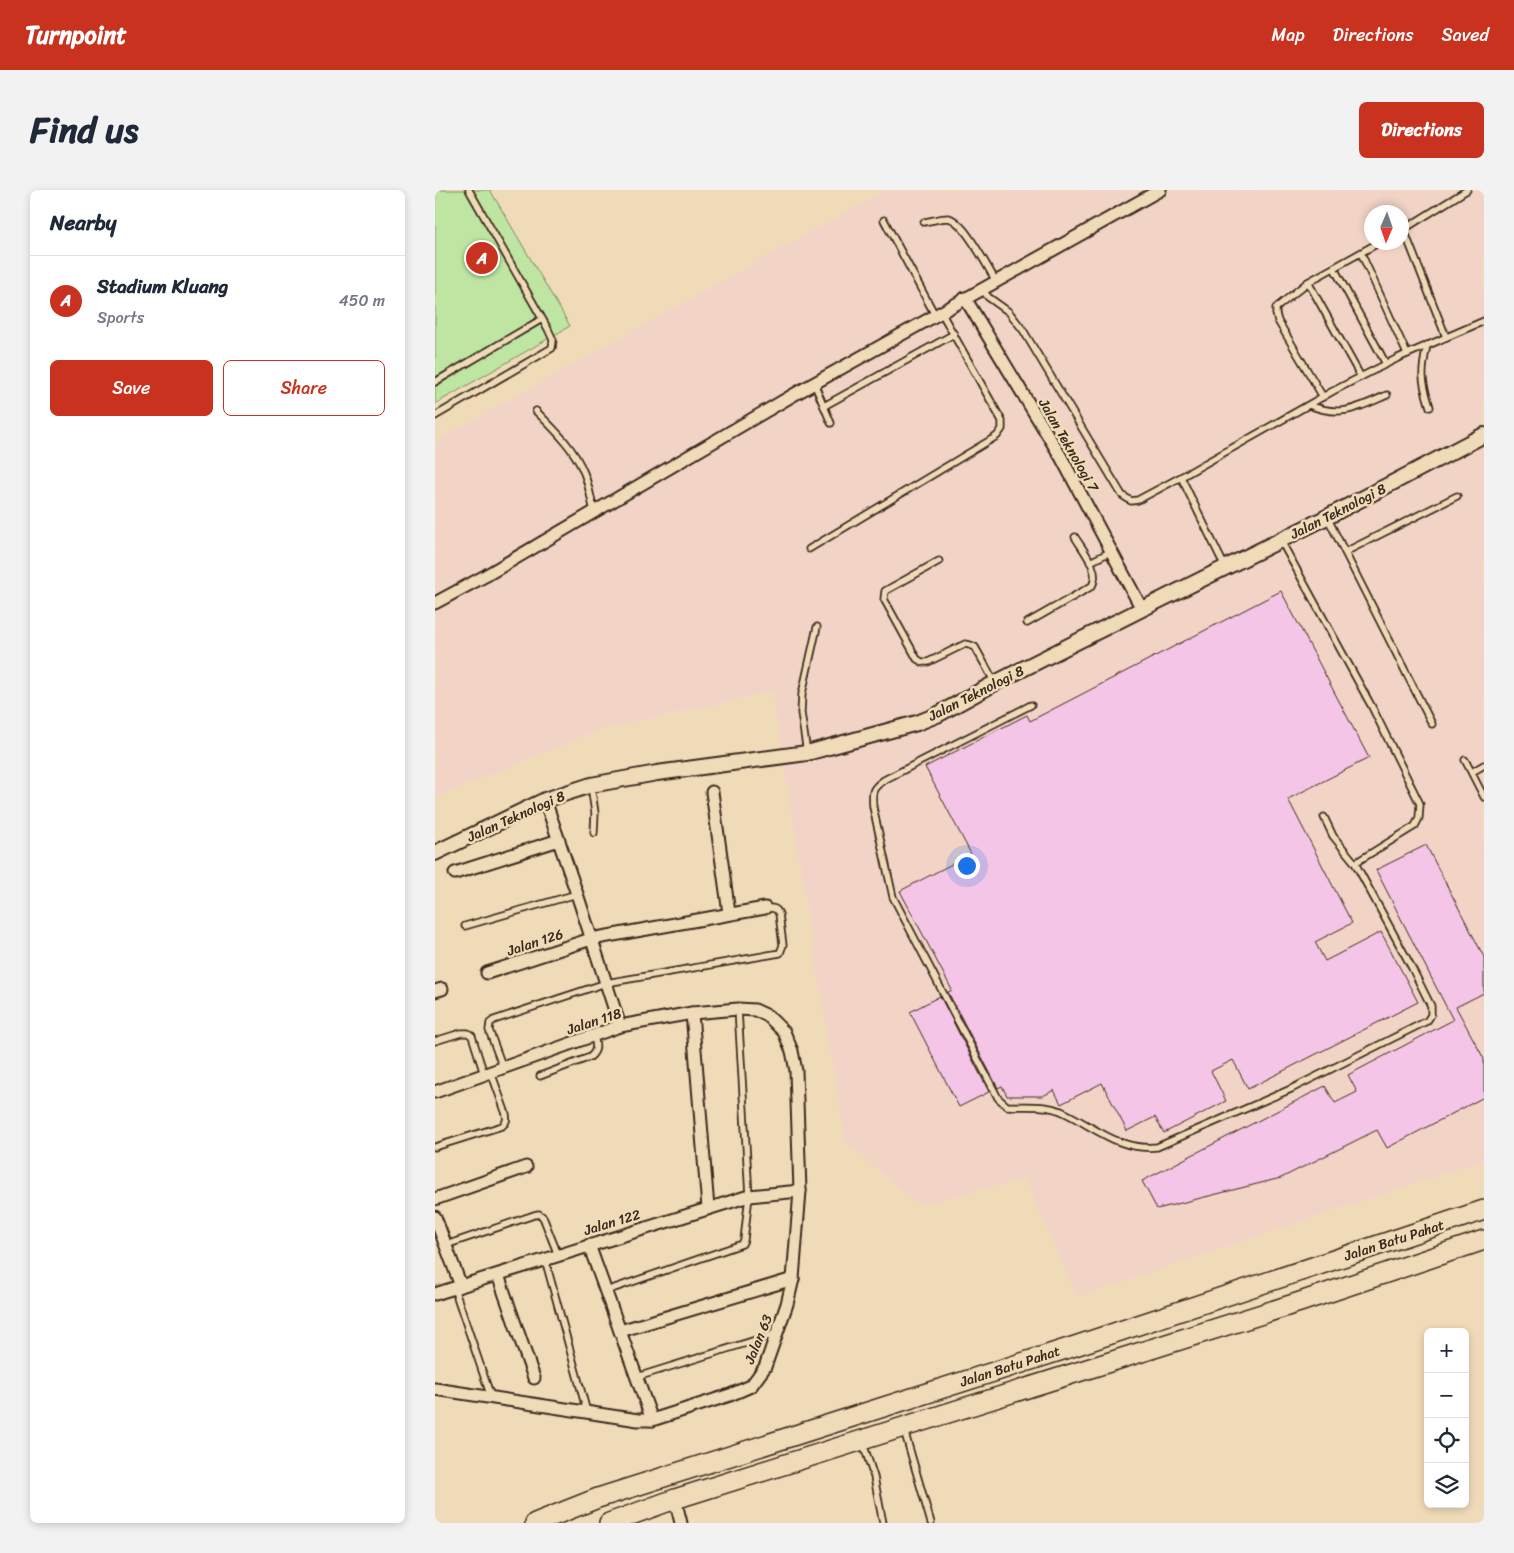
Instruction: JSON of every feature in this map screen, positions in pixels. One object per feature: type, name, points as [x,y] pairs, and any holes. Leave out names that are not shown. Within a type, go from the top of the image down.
[{"type":"highway","name":"Jalan Batu Pahat","points":[[535,1523],[598,1498],[1075,1346],[1484,1210]]},
{"type":"highway","name":"Jalan Batu Pahat","points":[[609,1523],[675,1498],[862,1441],[1483,1244]]},
{"type":"street","points":[[435,603],[485,576],[814,383],[1160,190]]},
{"type":"street","name":"Jalan Teknologi 7","points":[[965,298],[1061,457],[1142,609]]},
{"type":"street","name":"Jalan Teknologi 8","points":[[435,853],[545,800],[591,785],[657,772],[807,753],[917,723],[937,715],[995,683],[1225,567],[1327,518],[1484,435]]},
{"type":"street","points":[[712,792],[729,914]]},
{"type":"street","points":[[545,800],[620,1026]]},
{"type":"street","points":[[455,874],[559,840]]},
{"type":"street","name":"Jalan 126","points":[[487,973],[591,939],[765,908]]},
{"type":"street","name":"Jalan 118","points":[[435,1092],[620,1026],[692,1014],[738,1009],[755,1010],[768,1016]]},
{"type":"street","points":[[692,1014],[709,1208]]},
{"type":"street","name":"Jalan 63","points":[[435,1389],[587,1413],[652,1420],[730,1395],[751,1386],[765,1368],[787,1304],[793,1279],[800,1191],[796,1071],[792,1051],[784,1032],[768,1016]]},
{"type":"street","points":[[435,1199],[526,1167]]},
{"type":"street","name":"Jalan 122","points":[[435,1294],[749,1196],[800,1191]]},
{"type":"street","points":[[435,1217],[446,1245],[458,1287]]},
{"type":"street","points":[[589,1245],[652,1420]]},
{"type":"street","points":[[498,1275],[534,1378]]},
{"type":"street","points":[[620,1331],[793,1279]]},
{"type":"street","points":[[675,1498],[681,1523]]},
{"type":"lane","points":[[435,416],[552,348],[553,340],[542,319],[469,190]]},
{"type":"lane","points":[[1409,226],[1467,190]]},
{"type":"lane","points":[[924,222],[949,218],[959,223],[996,281]]},
{"type":"lane","points":[[809,548],[997,436],[1002,428],[1002,422],[954,334],[938,313],[884,220]]},
{"type":"lane","points":[[1409,245],[1446,337]]},
{"type":"lane","points":[[1323,397],[1278,321],[1276,308],[1309,282],[1366,250]]},
{"type":"lane","points":[[1361,253],[1407,354]]},
{"type":"lane","points":[[1334,268],[1386,364]]},
{"type":"lane","points":[[1309,282],[1361,377]]},
{"type":"lane","points":[[982,289],[987,297],[1009,312],[1023,330],[1122,495],[1131,501],[1138,500],[1181,477],[1323,397],[1386,364],[1484,321]]},
{"type":"lane","points":[[435,382],[542,319]]},
{"type":"lane","points":[[824,406],[954,334]]},
{"type":"lane","points":[[1427,345],[1422,375],[1423,386],[1430,406]]},
{"type":"lane","points":[[814,383],[831,423]]},
{"type":"lane","points":[[1309,405],[1322,410],[1353,410],[1387,395]]},
{"type":"lane","points":[[536,411],[573,451],[587,481],[594,512]]},
{"type":"lane","points":[[1181,477],[1225,567]]},
{"type":"lane","points":[[1345,552],[1457,496]]},
{"type":"lane","points":[[1327,518],[1432,724]]},
{"type":"lane","points":[[1027,623],[1092,586],[1095,582],[1095,573],[1075,537]]},
{"type":"lane","points":[[1281,541],[1372,707],[1420,804],[1419,818],[1415,826],[1355,863]]},
{"type":"lane","points":[[1090,562],[1112,551]]},
{"type":"lane","points":[[939,561],[885,591],[884,600],[917,659],[922,662],[928,662],[965,644],[970,645],[975,647],[995,683]]},
{"type":"lane","points":[[807,753],[801,713],[802,694],[817,627]]},
{"type":"lane","points":[[1031,705],[884,780],[876,785],[872,792],[873,807],[893,897],[998,1098],[1007,1106],[1047,1107],[1060,1111],[1124,1145],[1145,1149],[1157,1147],[1291,1089],[1427,1021],[1431,1015],[1431,1006],[1355,863],[1333,836],[1324,817]]},
{"type":"lane","points":[[1465,760],[1484,796]]},
{"type":"lane","points":[[1472,772],[1484,766]]},
{"type":"lane","points":[[591,785],[595,813],[594,833]]},
{"type":"lane","points":[[465,926],[577,894]]},
{"type":"lane","points":[[503,1068],[489,1030],[490,1022],[606,983],[780,953],[783,945],[779,914],[777,910],[765,908]]},
{"type":"lane","points":[[606,1291],[742,1244],[744,1240],[749,1196],[738,1009]]},
{"type":"lane","points":[[435,1042],[461,1033],[468,1033],[471,1036],[507,1120],[502,1126],[435,1148]]},
{"type":"lane","points":[[540,1076],[590,1057],[597,1048],[594,1036]]},
{"type":"lane","points":[[446,1245],[539,1214],[543,1217],[557,1256]]},
{"type":"lane","points":[[545,1259],[587,1413]]},
{"type":"lane","points":[[458,1287],[491,1398]]},
{"type":"lane","points":[[637,1377],[777,1334]]},
{"type":"lane","points":[[903,1428],[931,1523]]},
{"type":"lane","points":[[862,1441],[874,1477],[883,1523]]},
{"type":"shaded area","points":[[886,190],[1484,190],[1484,1160],[1077,1298],[1025,1179],[919,1205],[845,1142],[772,692],[599,730],[435,798],[435,441]],"holes":[[[1281,591],[1369,757],[1288,799],[1352,923],[1315,942],[1325,961],[1381,932],[1418,1002],[1249,1089],[1233,1060],[1211,1071],[1226,1101],[1164,1133],[1155,1117],[1127,1131],[1102,1083],[1061,1104],[1054,1090],[1043,1096],[1007,1095],[900,891],[1086,795],[1043,714]]]},
{"type":"green space","points":[[435,190],[490,190],[570,326],[435,404]]},
{"type":"building","points":[[1281,591],[1369,758],[1288,799],[1352,923],[1315,942],[1325,961],[1381,932],[1418,1002],[1248,1089],[1233,1060],[1211,1071],[1226,1101],[1164,1133],[1155,1117],[1127,1131],[1102,1083],[1061,1104],[1054,1090],[1043,1096],[1007,1096],[1002,1086],[998,1088],[948,992],[952,990],[900,891],[971,854],[925,767],[1027,715],[1030,721]]},
{"type":"building","points":[[1426,845],[1484,957],[1484,993],[1456,1007],[1484,1059],[1484,1097],[1387,1148],[1377,1130],[1281,1178],[1157,1209],[1142,1181],[1325,1086],[1335,1103],[1357,1092],[1348,1075],[1453,1020],[1376,870]]},
{"type":"building","points":[[940,996],[989,1092],[959,1107],[910,1012]]},
{"type":"place","name":"Stadium Kluang","points":[[482,258]]}]
